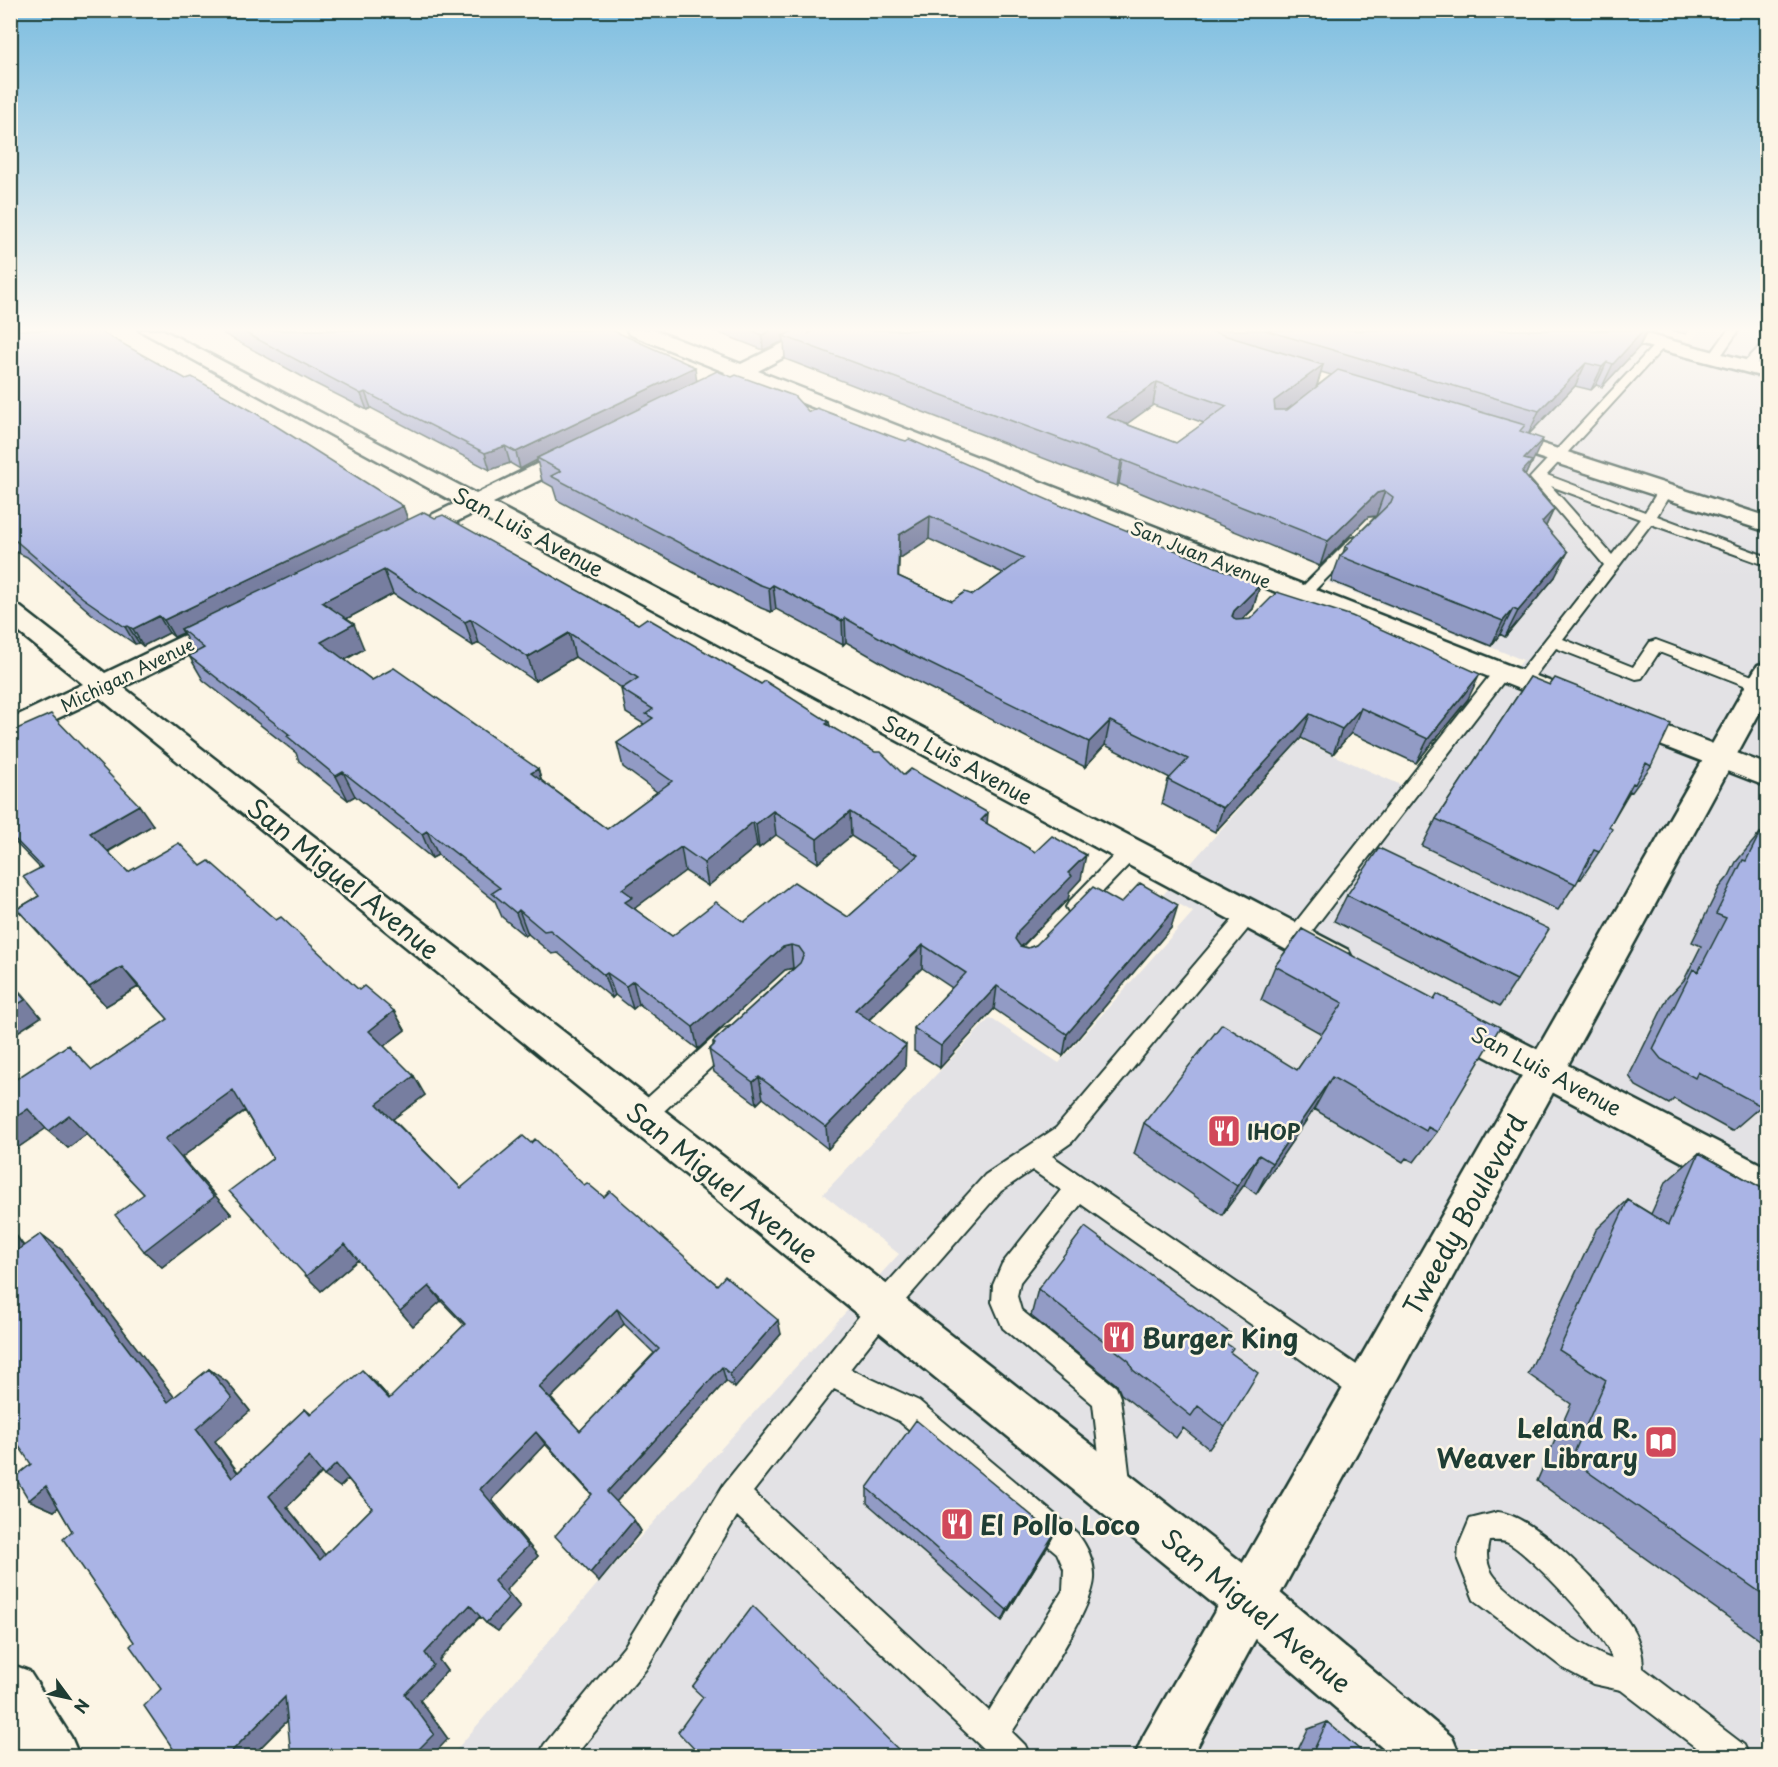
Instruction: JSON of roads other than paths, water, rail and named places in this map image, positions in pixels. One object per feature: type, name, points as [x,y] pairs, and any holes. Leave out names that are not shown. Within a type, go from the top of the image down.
[{"type":"street","name":"San Luis Avenue","points":[[305,412],[1359,972]]},
{"type":"street","name":"San Juan Avenue","points":[[842,412],[1289,593],[1767,777]]},
{"type":"street","points":[[1478,430],[1666,489],[1767,525]]},
{"type":"street","points":[[391,544],[603,440]]},
{"type":"street","name":"San Miguel Avenue","points":[[10,612],[1249,1599],[1432,1756]]},
{"type":"street","name":"Michigan Avenue","points":[[10,731],[252,612]]},
{"type":"street","name":"Tweedy Boulevard","points":[[1162,1756],[1763,678]]},
{"type":"street","name":"San Luis Avenue","points":[[1433,1010],[1767,1189]]},
{"type":"street","points":[[10,1690],[52,1756]]},
{"type":"lane","points":[[1539,477],[1597,412]]},
{"type":"lane","points":[[1539,477],[1767,562]]},
{"type":"lane","points":[[1539,477],[1612,566]]},
{"type":"lane","points":[[1295,938],[1511,677],[1552,641],[1649,517],[1666,489]]},
{"type":"lane","points":[[1289,593],[1366,531]]},
{"type":"lane","points":[[1552,641],[1636,674],[1656,645],[1763,678]]},
{"type":"lane","points":[[1065,918],[1130,851]]},
{"type":"lane","points":[[555,1756],[635,1658],[734,1494],[882,1308],[993,1183],[1064,1135],[1249,914]]},
{"type":"lane","points":[[642,1117],[741,1026]]},
{"type":"lane","points":[[1032,1156],[1367,1389]]},
{"type":"lane","points":[[1078,1188],[1011,1273],[1006,1283],[1004,1306],[1012,1319],[1101,1391],[1106,1398],[1117,1495]]},
{"type":"lane","points":[[830,1372],[909,1411],[1067,1543],[1076,1555],[1081,1569],[1081,1584],[1075,1599],[992,1736]]},
{"type":"lane","points":[[734,1494],[1014,1756]]},
{"type":"lane","points":[[1626,1675],[1629,1664],[1626,1651],[1614,1628],[1531,1541],[1500,1525],[1480,1529],[1475,1537],[1472,1557],[1485,1589],[1586,1666],[1616,1677],[1626,1675],[1733,1756]]},
{"type":"place","name":"IHOP","points":[[1224,1131]]},
{"type":"place","name":"Burger King","points":[[1119,1337]]},
{"type":"place","name":"Leland R. Weaver Library","points":[[1661,1442]]},
{"type":"place","name":"El Pollo Loco","points":[[957,1524]]}]
